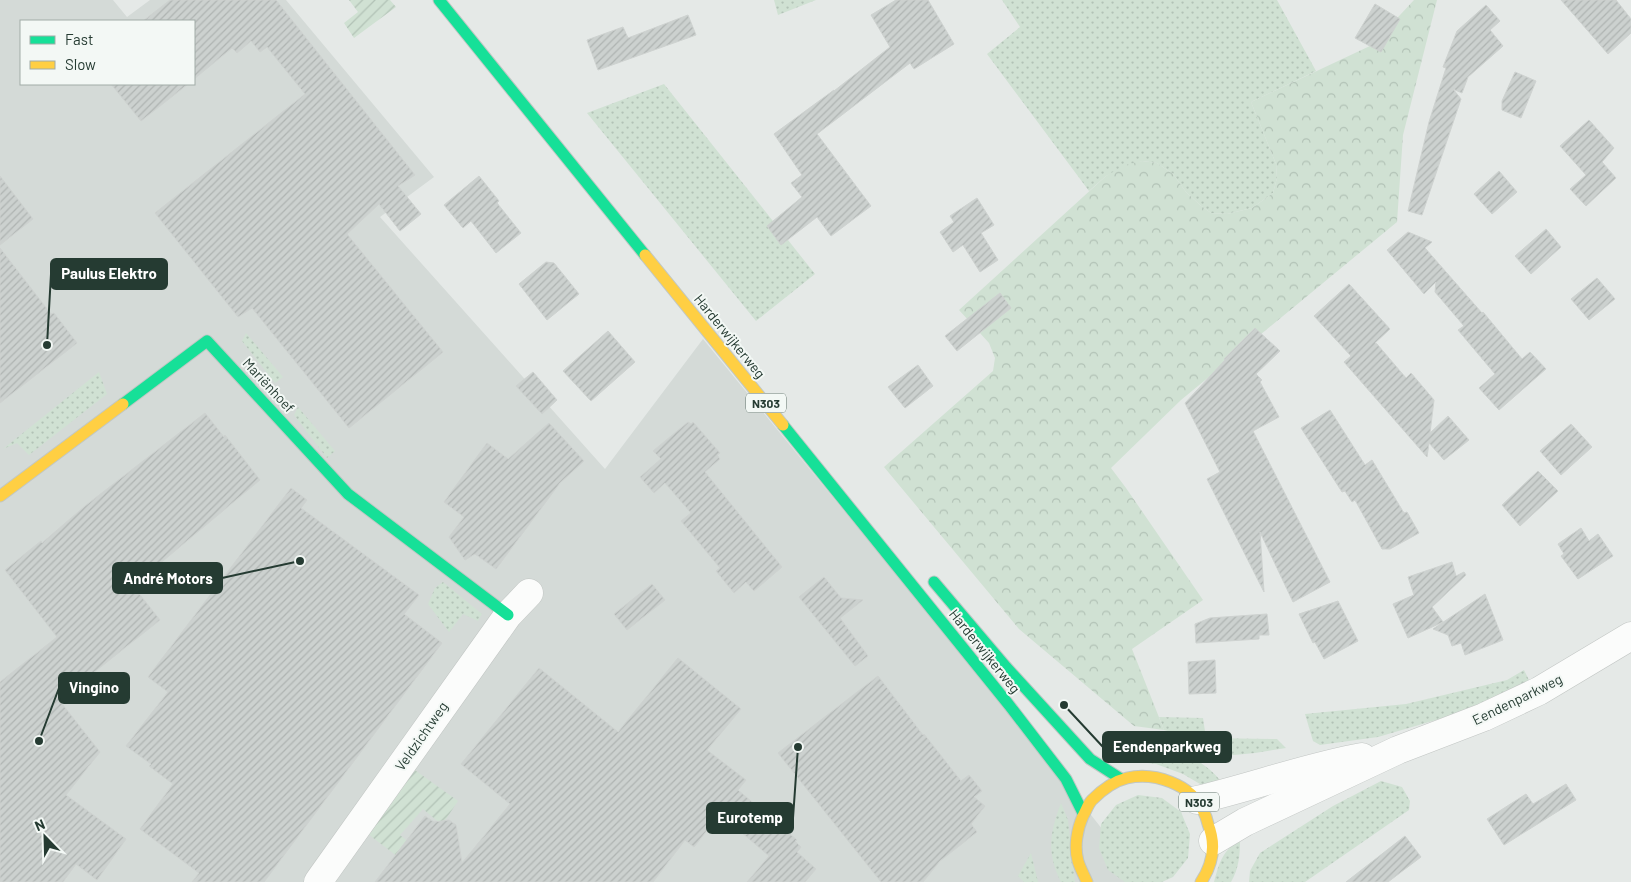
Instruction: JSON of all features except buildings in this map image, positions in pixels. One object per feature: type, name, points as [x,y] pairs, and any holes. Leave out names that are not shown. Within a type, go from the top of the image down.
[{"type":"main road","name":"Harderwijkerweg","points":[[439,0],[1009,705],[1066,779],[1083,814]]},
{"type":"main road","name":"Mariënhoef","points":[[0,496],[207,341],[348,494],[508,614]]},
{"type":"main road","name":"Harderwijkerweg","points":[[926,573],[1006,667],[1090,759],[1121,779]]},
{"type":"main road","name":"N303","points":[[1087,882],[1078,860],[1076,836],[1083,814],[1099,793],[1121,779],[1142,775],[1162,777],[1182,786],[1197,800],[1209,819],[1214,841],[1212,859],[1202,882]]},
{"type":"street","name":"Veldzichtweg","points":[[318,882],[508,614],[529,593]]},
{"type":"street","name":"Eendenparkweg","points":[[1214,841],[1245,822],[1398,750],[1484,717],[1531,694],[1631,636]]},
{"type":"street","name":"Eendenparkweg","points":[[1197,800],[1306,769],[1398,750]]},
{"type":"shaded area","points":[[0,0],[113,0],[127,17],[150,0],[286,0],[434,177],[380,217],[605,469],[703,339],[1031,739],[1144,882],[0,882]]},
{"type":"green space","points":[[349,0],[390,0],[396,7],[354,38],[344,23],[358,12]]},
{"type":"green space","points":[[774,0],[816,0],[778,15]]},
{"type":"green space","points":[[1002,0],[1277,0],[1316,71],[1251,102],[1276,164],[1277,178],[1273,193],[1252,208],[1227,214],[1211,213],[1186,192],[1173,174],[1157,163],[1142,161],[1106,176],[1089,191],[987,54],[1020,27]]},
{"type":"green space","points":[[1414,0],[1437,0],[1403,135],[1397,222],[1181,400],[1111,468],[1203,600],[1132,649],[1164,730],[1134,726],[1019,629],[884,467],[993,371],[995,358],[989,343],[959,310],[1106,176],[1125,165],[1142,161],[1157,163],[1173,174],[1186,192],[1211,213],[1227,214],[1252,208],[1273,193],[1277,178],[1276,164],[1251,102],[1372,45]]},
{"type":"green space","points":[[664,84],[815,274],[756,321],[587,113]]},
{"type":"green space","points":[[246,333],[283,377],[275,383],[242,341]]},
{"type":"green space","points":[[99,372],[107,394],[29,455],[17,443],[3,449]]},
{"type":"green space","points":[[298,407],[335,451],[327,458],[294,415]]},
{"type":"green space","points":[[443,582],[482,614],[478,621],[463,614],[449,632],[428,604],[435,588]]},
{"type":"green space","points":[[1524,670],[1529,680],[1512,693],[1470,710],[1378,737],[1320,745],[1313,741],[1305,714],[1406,704],[1507,680]]},
{"type":"green space","points":[[1159,717],[1203,718],[1206,738],[1277,739],[1286,748],[1223,756],[1194,738],[1164,730]]},
{"type":"green space","points":[[1154,745],[1182,753],[1198,761],[1220,780],[1218,787],[1200,784],[1183,774],[1156,764],[1138,762],[1122,752],[1133,747]]},
{"type":"green space","points":[[412,768],[458,801],[442,825],[423,809],[400,835],[443,870],[431,882],[364,831]]},
{"type":"green space","points":[[1381,781],[1402,787],[1410,801],[1409,810],[1305,882],[1249,882],[1250,871],[1260,853],[1333,806]]},
{"type":"green space","points":[[1138,795],[1162,798],[1181,812],[1190,834],[1188,858],[1173,877],[1162,882],[1125,882],[1108,870],[1099,848],[1101,824],[1116,805]]},
{"type":"green space","points":[[1061,803],[1068,820],[1075,882],[1061,882],[1053,862],[1052,833]]},
{"type":"green space","points":[[1240,839],[1236,872],[1231,882],[1214,882],[1222,858],[1229,848]]},
{"type":"green space","points":[[1031,853],[1038,882],[1024,882],[1018,876]]},
{"type":"traffic: fast","points":[[439,0],[645,255]]},
{"type":"traffic: fast","points":[[123,404],[207,341],[348,494],[508,615]]},
{"type":"traffic: fast","points":[[783,425],[1009,705],[1066,779],[1083,813]]},
{"type":"traffic: fast","points":[[934,582],[1006,667],[1090,759],[1121,779]]},
{"type":"traffic: slow","points":[[645,255],[783,425]]},
{"type":"traffic: slow","points":[[0,496],[123,404]]},
{"type":"traffic: slow","points":[[1087,882],[1079,864],[1076,850],[1079,827],[1083,816],[1091,802],[1104,789],[1122,779],[1138,777],[1160,779],[1181,787],[1190,793],[1203,810],[1212,839],[1212,854],[1211,861],[1201,882]]},
{"type":"place","name":"Paulus Elektro","points":[[47,345]]},
{"type":"place","name":"André Motors","points":[[300,561]]},
{"type":"place","name":"Eendenparkweg","points":[[1064,705]]},
{"type":"place","name":"Vingino","points":[[39,741]]},
{"type":"place","name":"Eurotemp","points":[[798,747]]}]
